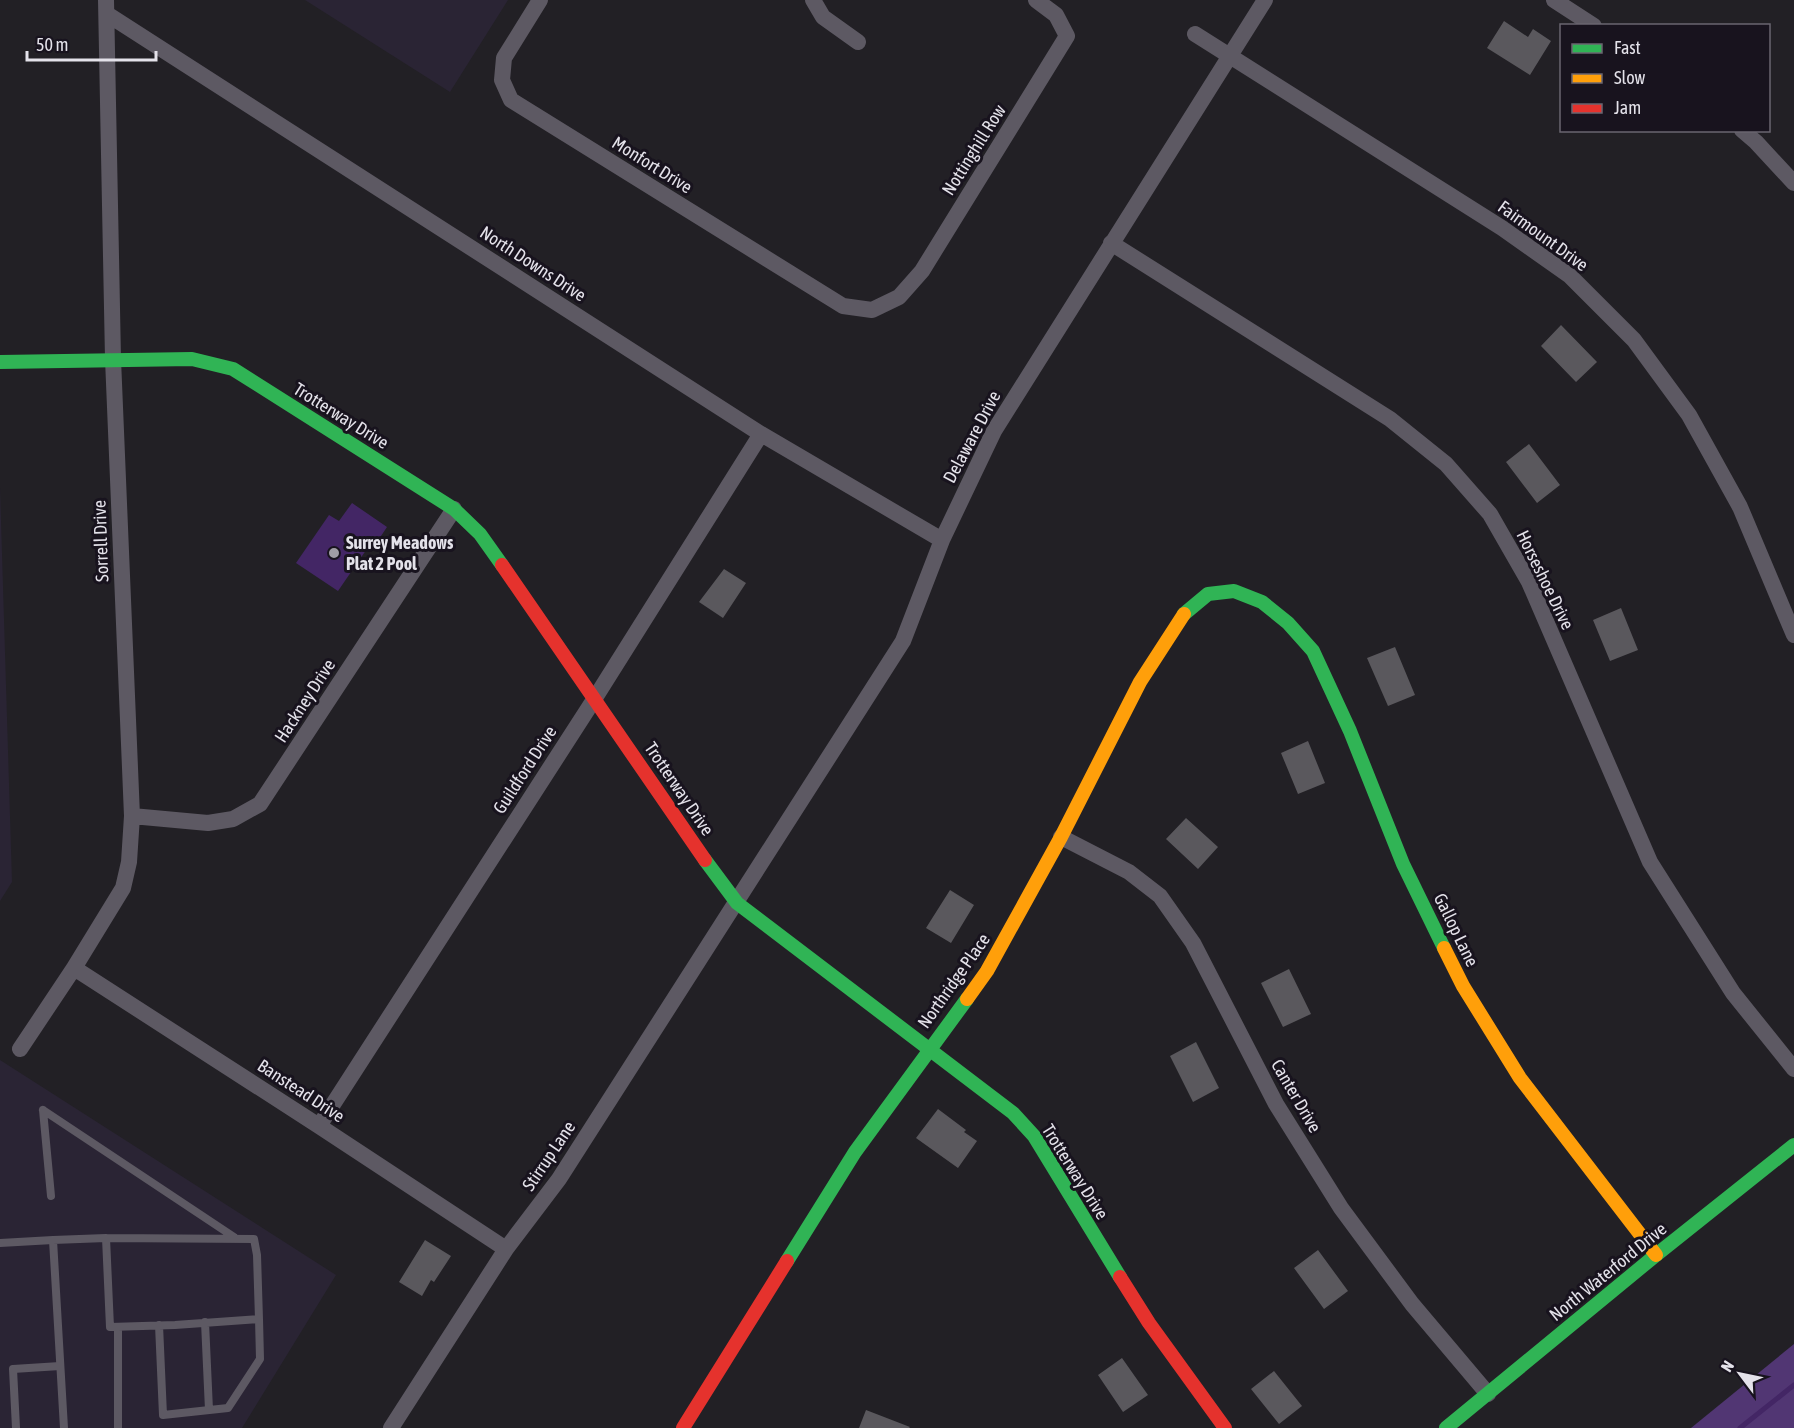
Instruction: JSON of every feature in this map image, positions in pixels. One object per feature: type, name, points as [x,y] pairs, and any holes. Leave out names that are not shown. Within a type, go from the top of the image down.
[{"type":"street","name":"Monfort Drive","points":[[540,0],[504,58],[502,80],[511,100],[843,306],[872,310]]},
{"type":"street","points":[[813,0],[823,17],[858,42]]},
{"type":"street","name":"Nottinghill Row","points":[[872,310],[899,297],[922,271],[1067,36],[1056,15],[1036,0]]},
{"type":"street","name":"Delaware Drive","points":[[737,903],[903,641],[942,540],[994,430],[1265,0]]},
{"type":"street","points":[[1554,0],[1591,24]]},
{"type":"street","name":"Sorrell Drive","points":[[20,1049],[74,968],[123,888],[129,862],[132,816],[113,359],[106,7]]},
{"type":"street","name":"North Downs Drive","points":[[106,7],[761,434],[942,540]]},
{"type":"street","name":"Fairmount Drive","points":[[1195,34],[1502,228],[1570,276],[1634,340],[1689,415],[1734,497],[1794,635]]},
{"type":"street","points":[[1744,132],[1794,183]]},
{"type":"street","name":"Horseshoe Drive","points":[[1111,243],[1390,419],[1446,464],[1490,514],[1529,582],[1650,862],[1733,993],[1794,1069]]},
{"type":"street","name":"Trotterway Drive","points":[[0,362],[192,359],[233,369],[454,508],[480,534],[737,903],[1013,1113],[1034,1136],[1149,1323],[1225,1428]]},
{"type":"street","name":"Guildford Drive","points":[[319,1126],[595,698],[761,434]]},
{"type":"street","name":"Hackney Drive","points":[[132,816],[208,823],[233,819],[260,804],[454,508]]},
{"type":"street","name":"Northridge Place","points":[[683,1428],[855,1152],[987,971],[1061,837],[1140,682],[1183,615],[1208,594],[1234,591],[1262,602]]},
{"type":"street","name":"Gallop Lane","points":[[1262,602],[1288,622],[1313,651],[1350,731],[1403,864],[1463,986],[1520,1077],[1656,1255]]},
{"type":"street","name":"Canter Drive","points":[[1061,837],[1129,872],[1160,897],[1193,943],[1276,1104],[1341,1208],[1412,1304],[1488,1394]]},
{"type":"street","name":"Stirrup Lane","points":[[391,1428],[506,1249],[559,1179],[737,903]]},
{"type":"street","name":"Banstead Drive","points":[[74,968],[506,1249]]},
{"type":"street","name":"North Waterford Drive","points":[[1446,1428],[1794,1145]]},
{"type":"lane","points":[[51,1196],[44,1110],[234,1237]]},
{"type":"lane","points":[[0,1243],[106,1238],[234,1237],[254,1239],[257,1255],[260,1359],[228,1408],[164,1415],[159,1325]]},
{"type":"lane","points":[[106,1238],[110,1327],[259,1319]]},
{"type":"lane","points":[[53,1240],[63,1428]]},
{"type":"lane","points":[[205,1323],[209,1410]]},
{"type":"lane","points":[[118,1326],[118,1428]]},
{"type":"lane","points":[[16,1428],[14,1369],[60,1366]]},
{"type":"shaded area","points":[[305,0],[508,0],[450,92]]},
{"type":"shaded area","points":[[0,488],[12,882],[0,901]]},
{"type":"shaded area","name":"Surrey Meadows Plat 2 Pool","points":[[352,503],[387,527],[377,542],[373,540],[338,591],[296,563],[329,515],[339,521]]},
{"type":"shaded area","points":[[0,1060],[336,1275],[242,1428],[0,1428]]},
{"type":"shaded area","points":[[1794,1344],[1794,1428],[1691,1428]]},
{"type":"building","points":[[1504,21],[1528,37],[1533,29],[1551,41],[1530,75],[1487,48]]},
{"type":"building","points":[[1561,325],[1597,362],[1576,382],[1541,346]]},
{"type":"building","points":[[1529,444],[1560,485],[1537,503],[1506,462]]},
{"type":"building","points":[[724,569],[746,583],[723,618],[699,602]]},
{"type":"building","points":[[1621,608],[1638,650],[1610,661],[1593,620]]},
{"type":"building","points":[[1395,647],[1415,695],[1388,706],[1367,658]]},
{"type":"building","points":[[1308,741],[1325,783],[1298,794],[1281,753]]},
{"type":"building","points":[[1186,818],[1218,847],[1198,869],[1166,839]]},
{"type":"building","points":[[950,890],[974,905],[951,943],[926,928]]},
{"type":"building","points":[[1289,969],[1311,1014],[1283,1027],[1261,983]]},
{"type":"building","points":[[1196,1042],[1219,1088],[1193,1102],[1170,1056]]},
{"type":"building","points":[[938,1109],[977,1141],[958,1168],[916,1138]]},
{"type":"building","points":[[425,1240],[451,1256],[434,1282],[431,1280],[422,1296],[399,1282]]},
{"type":"building","points":[[1318,1250],[1348,1291],[1324,1309],[1294,1268]]},
{"type":"building","points":[[1122,1358],[1148,1395],[1123,1412],[1098,1375]]},
{"type":"building","points":[[1274,1371],[1302,1406],[1279,1424],[1251,1389]]},
{"type":"building","points":[[866,1410],[910,1427],[859,1428]]},
{"type":"waterway","points":[[1740,1428],[1794,1385]]},
{"type":"traffic: fast","points":[[0,362],[192,359],[233,369],[454,509],[480,534],[502,565]]},
{"type":"traffic: fast","points":[[1184,614],[1208,594],[1234,591],[1262,602],[1288,623],[1313,651],[1350,731],[1403,864],[1444,948]]},
{"type":"traffic: fast","points":[[705,860],[737,903],[1013,1113],[1034,1136],[1120,1277]]},
{"type":"traffic: fast","points":[[787,1261],[855,1152],[967,999]]},
{"type":"traffic: fast","points":[[1446,1428],[1794,1145]]},
{"type":"traffic: slow","points":[[967,999],[987,971],[1061,837],[1140,682],[1184,614]]},
{"type":"traffic: slow","points":[[1444,948],[1463,986],[1520,1078],[1656,1255]]},
{"type":"traffic: jam","points":[[502,565],[705,860]]},
{"type":"traffic: jam","points":[[683,1428],[787,1261]]},
{"type":"traffic: jam","points":[[1120,1277],[1149,1323],[1225,1428]]},
{"type":"place","name":"Surrey Meadows Plat 2 Pool","points":[[334,553]]}]
